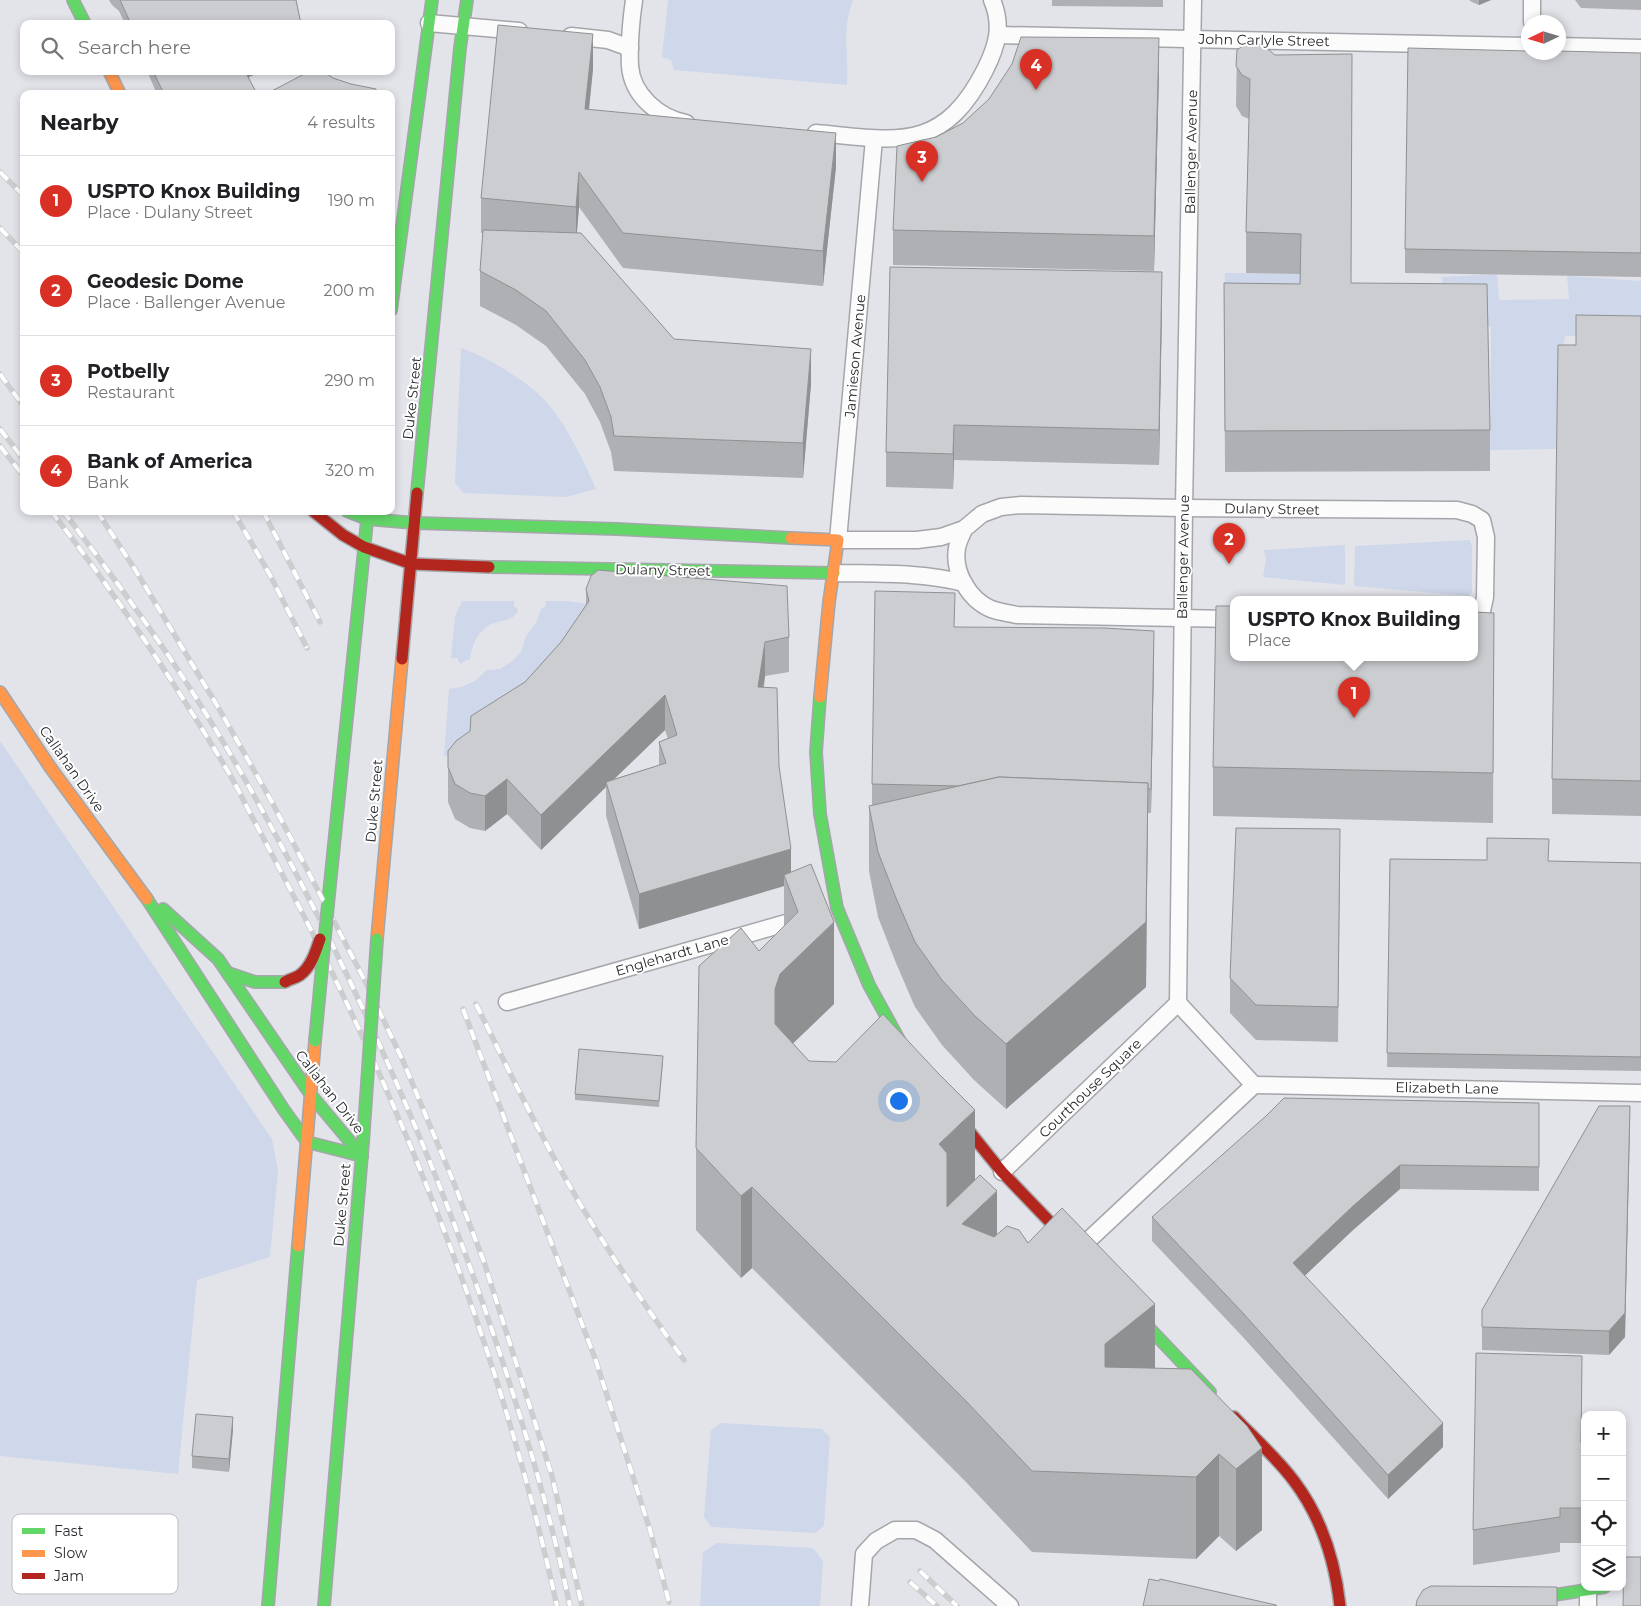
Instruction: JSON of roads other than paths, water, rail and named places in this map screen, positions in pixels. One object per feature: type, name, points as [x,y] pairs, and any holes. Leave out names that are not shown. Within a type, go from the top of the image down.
[{"type":"street","points":[[73,0],[83,20]]},
{"type":"street","points":[[395,280],[432,0]]},
{"type":"street","name":"Duke Street","points":[[324,1606],[362,1156],[377,939],[466,0]]},
{"type":"street","points":[[634,0],[630,68],[639,90],[654,109],[663,116],[684,122],[703,124]]},
{"type":"street","points":[[800,132],[874,139],[906,138],[919,135],[934,128],[954,114],[972,94],[989,63],[998,35],[997,19],[992,0]]},
{"type":"street","name":"Ballenger Avenue","points":[[1178,1003],[1193,0]]},
{"type":"street","points":[[1532,0],[1532,15]]},
{"type":"street","points":[[429,23],[536,33]]},
{"type":"street","points":[[556,35],[608,40],[630,48]]},
{"type":"street","name":"John Carlyle Street","points":[[998,35],[1521,46]]},
{"type":"street","points":[[1566,46],[1641,48]]},
{"type":"street","points":[[111,75],[118,90]]},
{"type":"street","name":"Jamieson Avenue","points":[[874,139],[838,540],[829,602],[816,752],[820,814],[837,908],[869,985],[910,1057]]},
{"type":"street","name":"Dulany Street","points":[[367,515],[415,524],[617,529],[838,540],[917,540],[942,538],[964,530],[982,514],[1001,507],[1021,505],[1457,510],[1472,514],[1482,520],[1486,537],[1485,597],[1482,611],[1478,616]]},
{"type":"street","name":"Dulany Street","points":[[318,515],[342,536],[364,547],[412,564],[924,576],[964,583]]},
{"type":"street","points":[[268,1606],[315,1042],[367,515]]},
{"type":"street","points":[[964,530],[957,546],[956,560],[959,575],[971,595],[989,608],[1017,615],[1230,619]]},
{"type":"street","name":"Callahan Drive","points":[[0,692],[50,767],[138,886],[284,1110],[307,1142],[362,1156]]},
{"type":"street","name":"Callahan Drive","points":[[138,886],[218,959],[311,1095],[362,1156]]},
{"type":"street","points":[[228,973],[241,980],[271,984],[285,982],[300,975],[312,959],[322,933],[328,904]]},
{"type":"street","name":"Englehardt Lane","points":[[507,1002],[837,908]]},
{"type":"street","points":[[948,1106],[1002,1172],[1080,1254],[1254,1085],[1178,1003]]},
{"type":"street","name":"Courthouse Square","points":[[1002,1172],[1178,1003]]},
{"type":"street","name":"Elizabeth Lane","points":[[1254,1085],[1641,1092]]},
{"type":"street","points":[[1128,1304],[1295,1482],[1322,1531],[1334,1561],[1340,1606]]},
{"type":"street","points":[[860,1606],[864,1554],[876,1541],[895,1530],[916,1530],[935,1540],[1010,1606]]},
{"type":"street","points":[[1484,1606],[1588,1598]]},
{"type":"railway","points":[[0,172],[20,192]]},
{"type":"railway","points":[[0,228],[20,249]]},
{"type":"railway","points":[[0,374],[20,402]]},
{"type":"railway","points":[[0,429],[20,455]]},
{"type":"railway","points":[[0,446],[20,472]]},
{"type":"railway","points":[[54,515],[143,637],[226,768],[300,909],[353,1016],[424,1180],[486,1348],[513,1433],[557,1606]]},
{"type":"railway","points":[[66,515],[178,670],[218,733],[291,864],[369,1021],[429,1159],[495,1339],[542,1490],[570,1606]]},
{"type":"railway","points":[[100,515],[136,571],[218,707],[272,802],[365,981],[403,1061],[454,1183],[484,1262],[552,1476],[582,1606]]},
{"type":"railway","points":[[235,515],[270,575],[307,648]]},
{"type":"railway","points":[[265,515],[320,622]]},
{"type":"railway","points":[[476,1004],[531,1114],[575,1196],[624,1274],[684,1360]]},
{"type":"railway","points":[[463,1009],[596,1361],[650,1530],[669,1602]]},
{"type":"railway","points":[[920,1571],[957,1606]]},
{"type":"railway","points":[[910,1582],[937,1606]]},
{"type":"place","name":"Bank of America","points":[[1036,90]]},
{"type":"place","name":"Potbelly","points":[[922,182]]},
{"type":"place","name":"Geodesic Dome","points":[[1229,564]]},
{"type":"place","name":"USPTO Knox Building","points":[[1354,718]]}]
